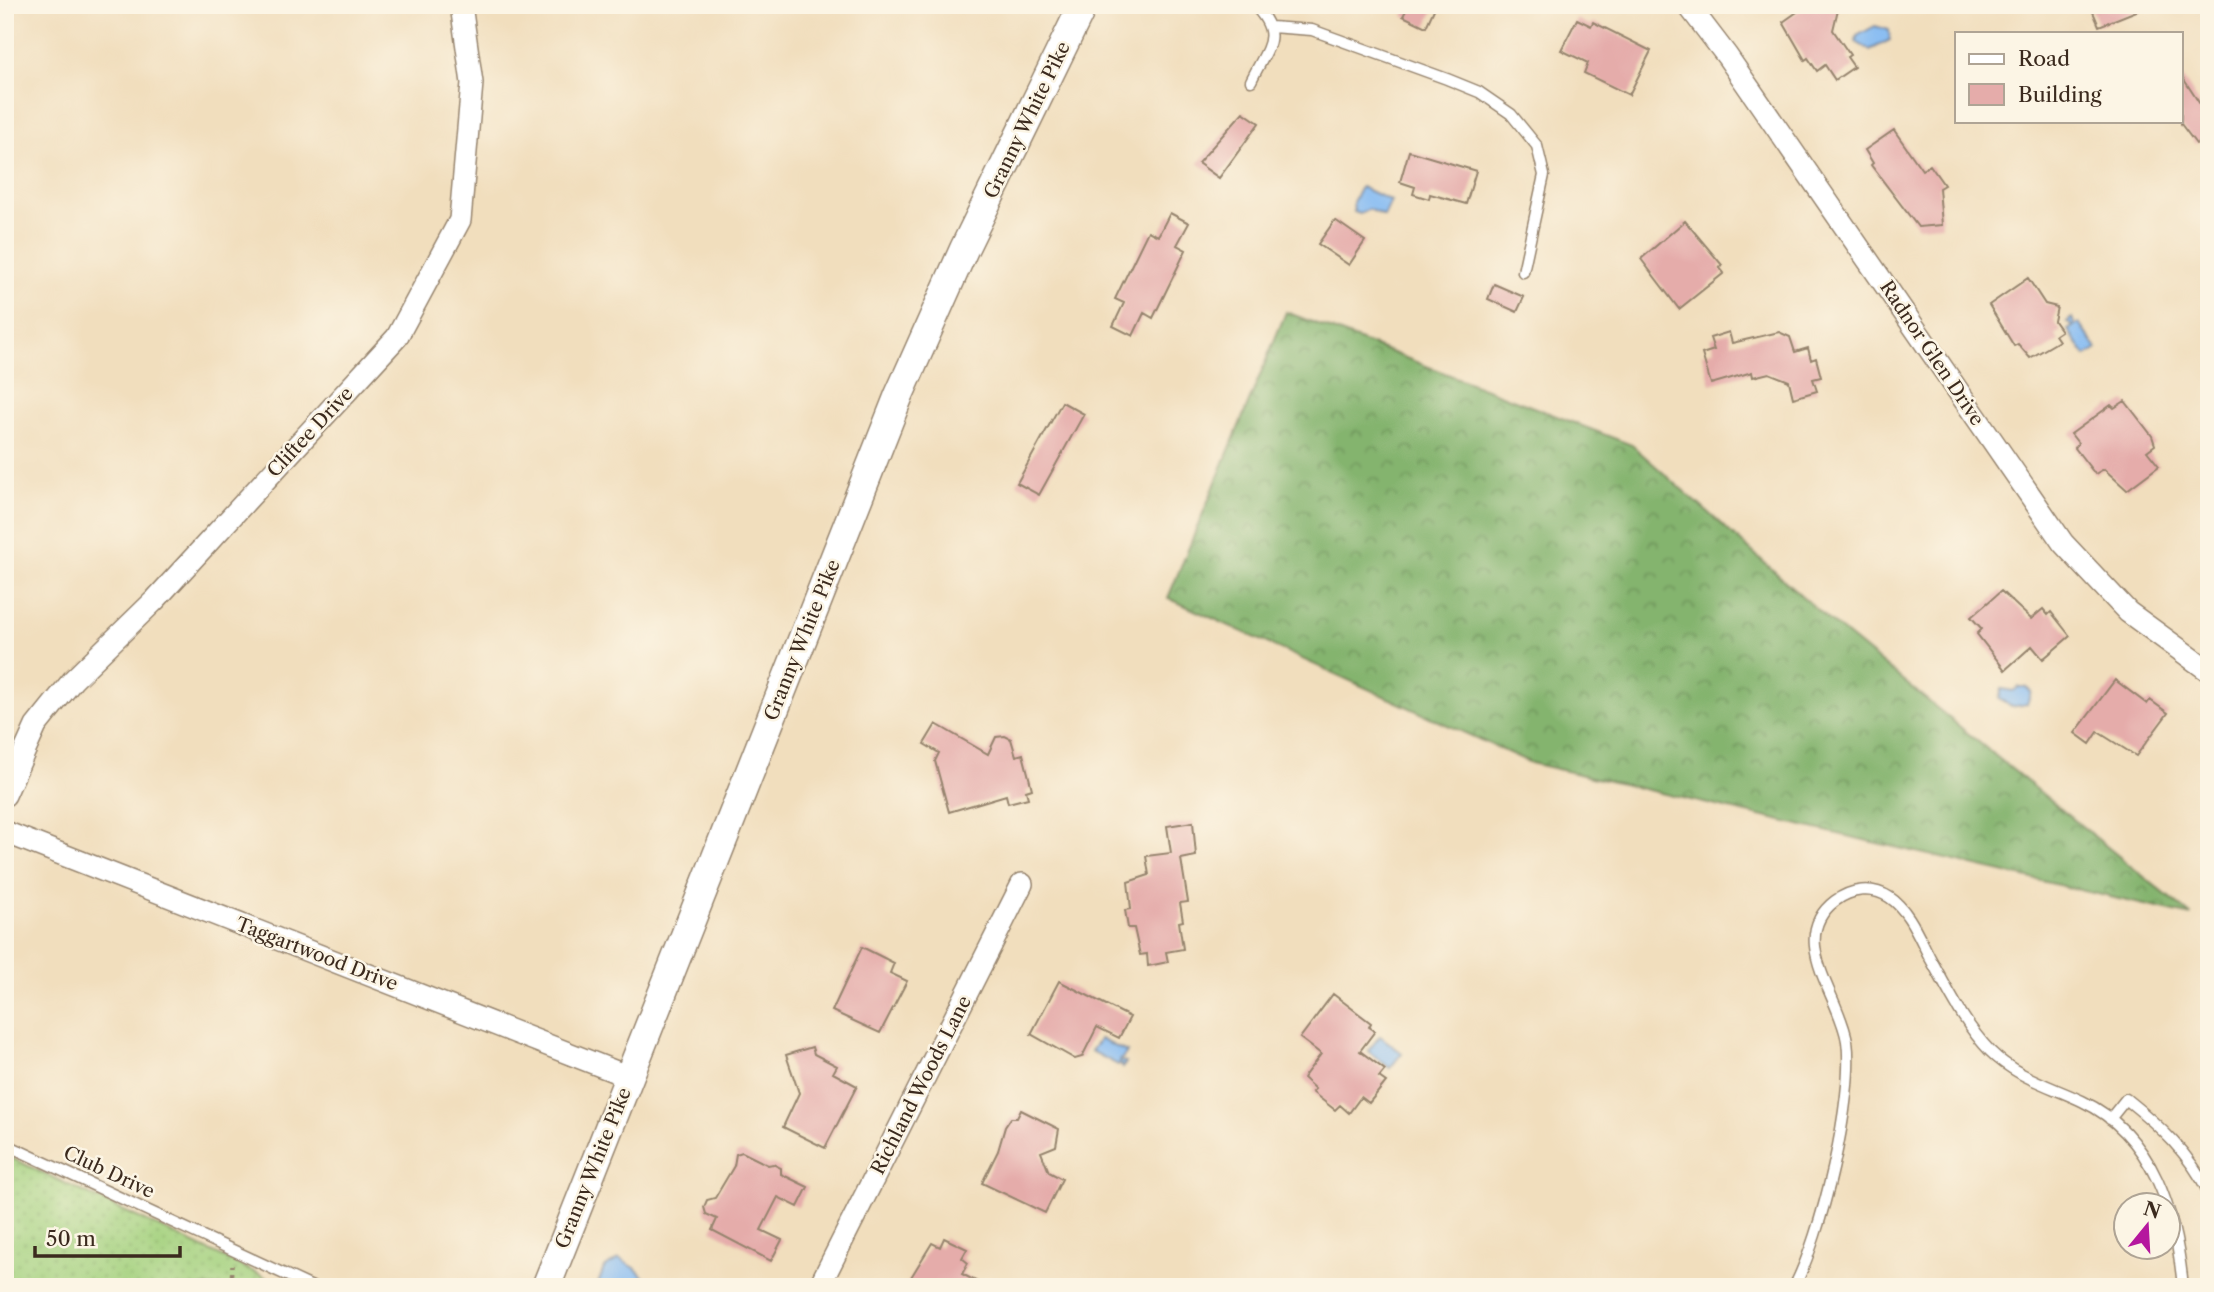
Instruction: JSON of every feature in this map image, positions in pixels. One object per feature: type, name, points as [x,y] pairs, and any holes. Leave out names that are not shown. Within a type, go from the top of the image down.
[{"type":"main road","name":"Granny White Pike","points":[[546,1287],[898,396],[964,249],[1083,5]]},
{"type":"street","name":"Cliftee Drive","points":[[5,795],[36,726],[73,680],[155,600],[397,337],[460,220],[472,83],[461,5]]},
{"type":"street","name":"Radnor Glen Drive","points":[[1688,5],[1727,56],[2063,542],[2128,611],[2209,671]]},
{"type":"street","name":"Taggartwood Drive","points":[[5,832],[629,1077]]},
{"type":"street","name":"Richland Woods Lane","points":[[819,1287],[1021,884]]},
{"type":"lane","points":[[1251,81],[1272,36],[1271,27],[1254,5]]},
{"type":"lane","points":[[1271,27],[1312,30],[1479,92],[1511,114],[1536,146],[1544,174],[1539,209],[1523,272]]},
{"type":"lane","points":[[1794,1287],[1816,1236],[1848,1085],[1845,1032],[1813,940],[1822,915],[1843,896],[1868,890],[1892,899],[1907,915],[1965,1018],[1993,1054],[2024,1076],[2084,1102],[2110,1119],[2146,1160],[2166,1197],[2176,1227],[2183,1287]]},
{"type":"lane","points":[[2110,1119],[2126,1099],[2176,1143],[2188,1157],[2209,1193]]},
{"type":"lane","name":"Club Drive","points":[[5,1144],[312,1287]]},
{"type":"path","points":[[231,1287],[230,1271],[236,1250]]},
{"type":"green space","points":[[1286,312],[1632,445],[1830,621],[2192,916],[1531,763],[1168,598]]},
{"type":"green space","points":[[5,1155],[286,1287],[5,1287]]},
{"type":"water","points":[[1875,26],[1889,30],[1890,40],[1870,50],[1856,42],[1857,36]]},
{"type":"water","points":[[1361,187],[1391,201],[1384,216],[1369,209],[1360,214],[1354,212],[1353,202]]},
{"type":"water","points":[[2072,318],[2075,326],[2079,323],[2097,349],[2086,356],[2068,330],[2073,327],[2067,322]]},
{"type":"water","points":[[2026,687],[2031,692],[2027,704],[2011,707],[1999,698],[2002,689],[2013,691]]},
{"type":"water","points":[[1380,1036],[1402,1053],[1390,1068],[1368,1051]]},
{"type":"water","points":[[1100,1039],[1127,1052],[1120,1061],[1126,1062],[1123,1068],[1120,1063],[1118,1065],[1091,1051]]},
{"type":"water","points":[[619,1259],[635,1268],[653,1287],[597,1287],[604,1268]]},
{"type":"building","points":[[1409,5],[1436,5],[1426,27],[1403,16]]},
{"type":"building","points":[[1807,5],[1839,5],[1833,30],[1850,55],[1847,57],[1854,67],[1835,80],[1825,65],[1817,71],[1808,58],[1805,60],[1783,22]]},
{"type":"building","points":[[2090,5],[2149,5],[2149,6],[2099,26]]},
{"type":"building","points":[[1577,19],[1591,26],[1593,22],[1651,51],[1629,95],[1584,73],[1588,63],[1561,50]]},
{"type":"building","points":[[2182,77],[2209,118],[2209,135],[2196,144],[2181,124]]},
{"type":"building","points":[[1243,112],[1259,123],[1219,178],[1198,163]]},
{"type":"building","points":[[1894,130],[1922,170],[1930,165],[1944,185],[1939,188],[1942,225],[1918,227],[1871,165],[1873,163],[1865,150]]},
{"type":"building","points":[[1409,151],[1476,171],[1466,204],[1430,194],[1429,199],[1413,194],[1415,187],[1400,182]]},
{"type":"building","points":[[1170,213],[1189,223],[1177,245],[1186,250],[1153,318],[1144,313],[1133,336],[1113,326],[1124,303],[1115,299],[1148,231],[1158,236]]},
{"type":"building","points":[[1335,220],[1365,241],[1349,265],[1318,244]]},
{"type":"building","points":[[1685,221],[1722,265],[1719,267],[1724,273],[1679,309],[1641,259]]},
{"type":"building","points":[[2028,278],[2045,304],[2057,307],[2054,321],[2061,331],[2055,335],[2059,341],[2030,358],[2018,344],[2014,346],[1989,305]]},
{"type":"building","points":[[1494,284],[1524,297],[1517,312],[1488,299]]},
{"type":"building","points":[[1729,332],[1732,343],[1779,332],[1790,337],[1795,352],[1808,348],[1811,360],[1816,358],[1821,377],[1813,379],[1817,391],[1793,398],[1789,381],[1769,373],[1753,377],[1752,372],[1711,384],[1702,354],[1714,350],[1710,338]]},
{"type":"building","points":[[2125,401],[2152,436],[2155,445],[2147,451],[2159,466],[2127,490],[2104,469],[2095,474],[2075,448],[2078,443],[2071,434],[2111,405],[2114,408]]},
{"type":"building","points":[[1062,402],[1084,414],[1039,495],[1017,483]]},
{"type":"building","points":[[2001,591],[2031,619],[2043,609],[2048,615],[2051,612],[2070,636],[2043,659],[2032,646],[2005,670],[1977,634],[1982,629],[1971,617]]},
{"type":"building","points":[[2115,680],[2147,704],[2150,700],[2168,713],[2136,756],[2098,732],[2090,744],[2075,733]]},
{"type":"building","points":[[936,724],[988,754],[996,737],[1005,736],[1011,739],[1016,756],[1023,754],[1032,789],[1026,791],[1028,798],[1008,803],[1006,795],[949,812],[935,761],[939,753],[924,744]]},
{"type":"building","points":[[1193,822],[1196,856],[1181,859],[1188,902],[1180,903],[1183,921],[1179,922],[1183,949],[1166,952],[1168,962],[1148,966],[1147,954],[1140,955],[1134,928],[1128,928],[1125,910],[1131,909],[1128,882],[1149,875],[1146,856],[1171,853],[1167,826]]},
{"type":"building","points":[[862,947],[894,963],[890,973],[907,981],[880,1033],[832,1011]]},
{"type":"building","points":[[1059,981],[1130,1017],[1119,1038],[1097,1027],[1082,1057],[1075,1059],[1031,1034]]},
{"type":"building","points":[[1333,994],[1371,1023],[1369,1027],[1375,1031],[1360,1051],[1385,1070],[1379,1077],[1386,1082],[1369,1103],[1361,1097],[1349,1113],[1340,1105],[1335,1110],[1312,1092],[1315,1089],[1303,1078],[1321,1054],[1300,1038]]},
{"type":"building","points":[[812,1047],[814,1054],[837,1066],[833,1073],[857,1086],[825,1148],[783,1127],[799,1093],[786,1055]]},
{"type":"building","points":[[1021,1110],[1059,1129],[1056,1146],[1041,1152],[1049,1172],[1062,1179],[1045,1213],[982,1183],[998,1151],[1005,1127],[1011,1118],[1017,1118]]},
{"type":"building","points":[[742,1152],[768,1165],[781,1168],[781,1174],[808,1187],[798,1207],[778,1197],[761,1230],[782,1240],[771,1261],[712,1230],[717,1219],[706,1214],[704,1207],[707,1200],[715,1198],[734,1166],[736,1154]]},
{"type":"building","points":[[944,1238],[967,1249],[962,1258],[968,1263],[962,1274],[987,1287],[905,1287],[932,1243],[940,1247]]}]
